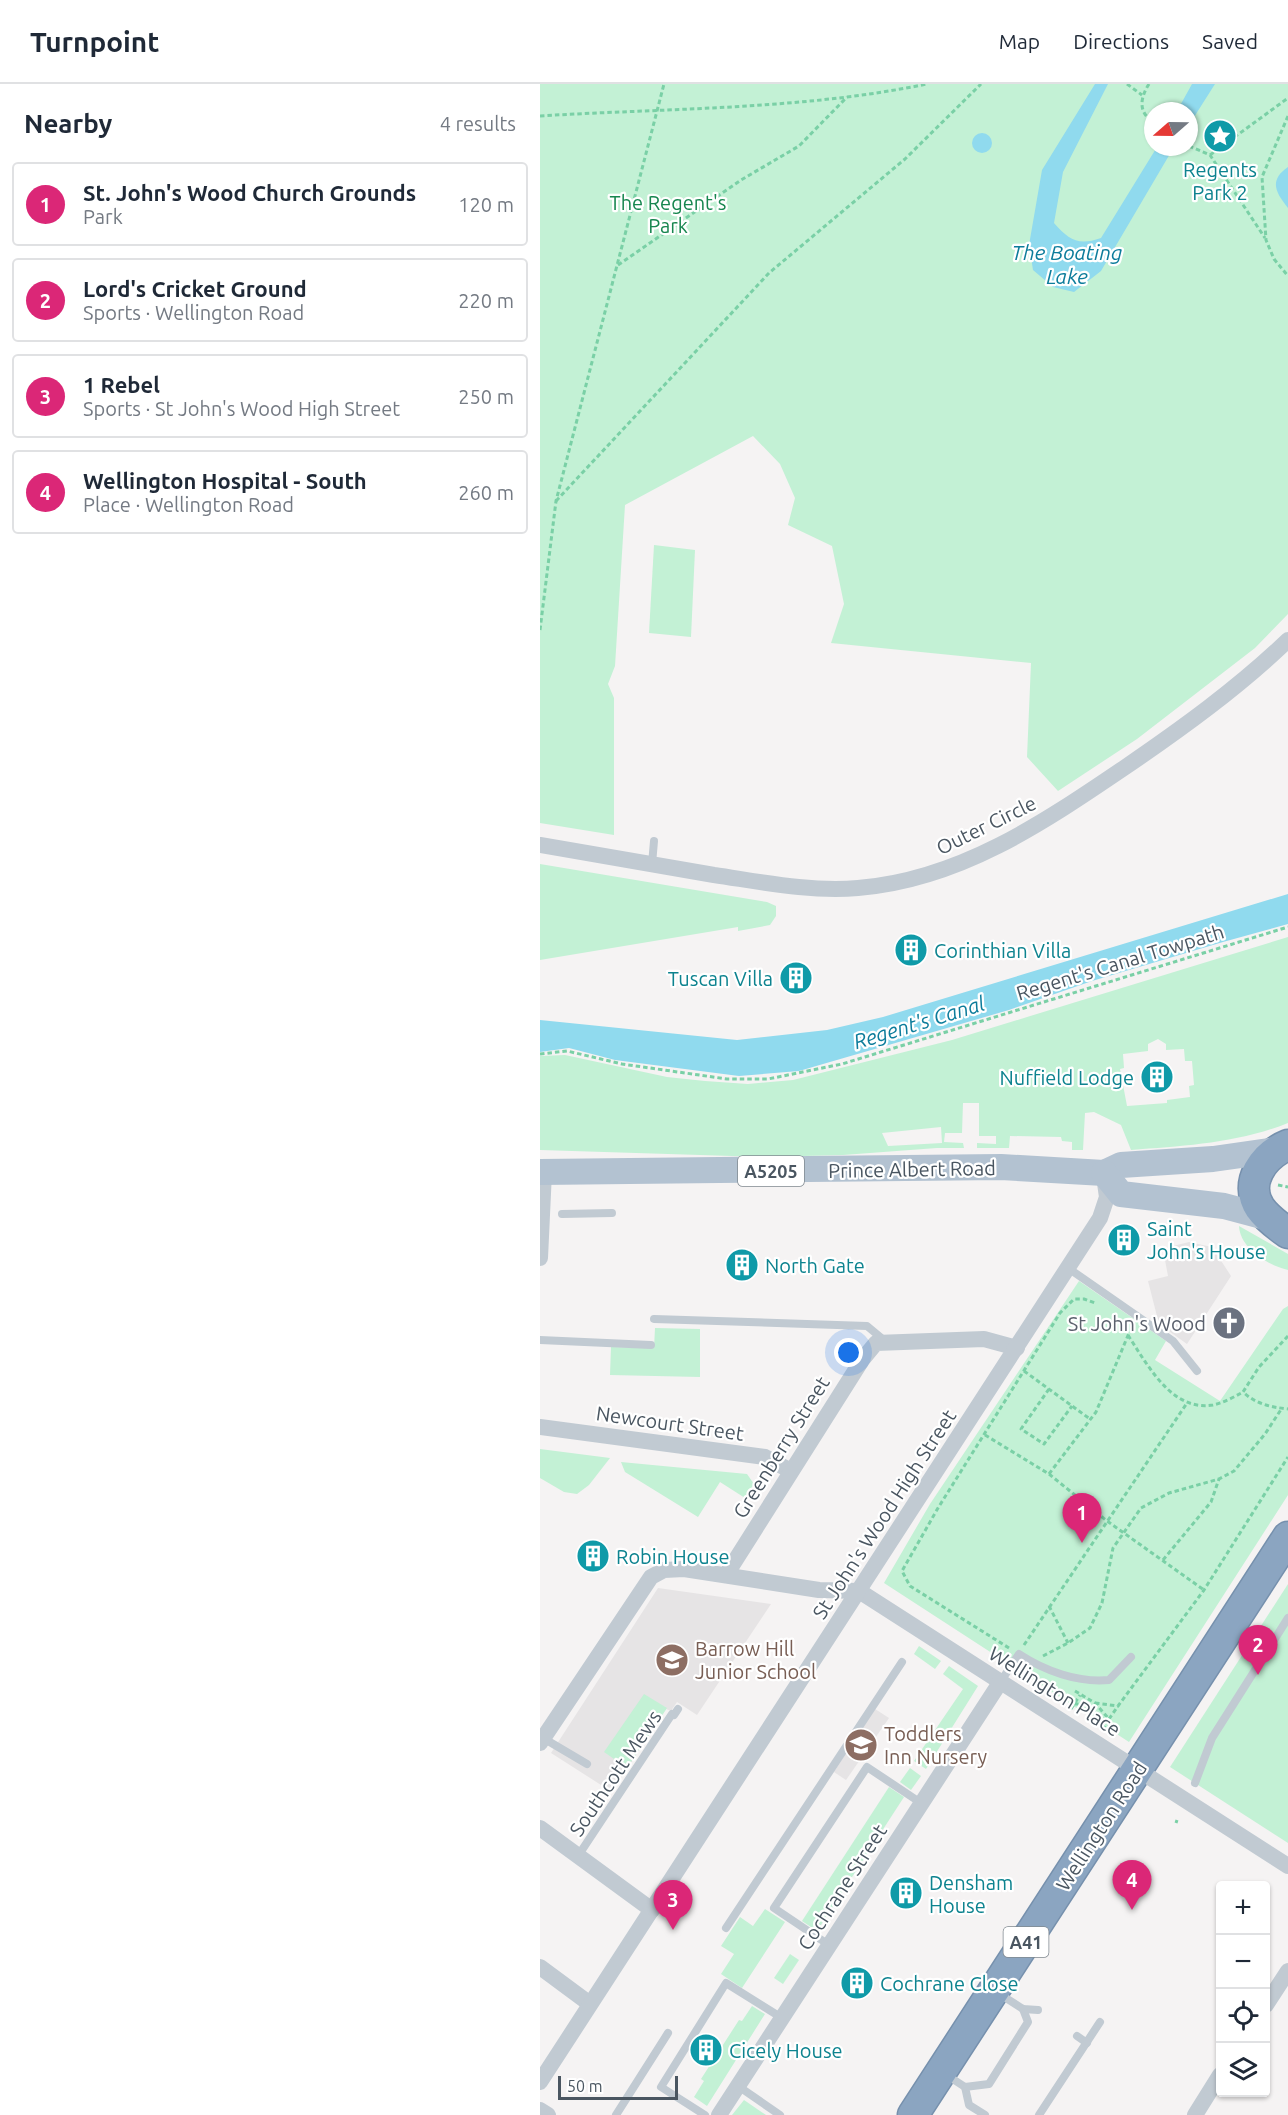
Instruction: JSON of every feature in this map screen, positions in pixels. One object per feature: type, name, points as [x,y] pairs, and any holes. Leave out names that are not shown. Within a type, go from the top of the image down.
[{"type":"highway","points":[[1279,1226],[1256,1200],[1255,1180],[1260,1166],[1282,1148]]},
{"type":"highway","name":"Wellington Road","points":[[913,2115],[954,2079],[994,1991],[1288,1537]]},
{"type":"main road","name":"Prince Albert Road","points":[[542,1172],[1001,1167],[1104,1173],[1121,1165],[1213,1159],[1282,1148]]},
{"type":"main road","points":[[1104,1173],[1121,1194],[1224,1206],[1279,1226]]},
{"type":"street","name":"Outer Circle","points":[[540,844],[774,884],[858,888],[902,882],[943,870],[986,852],[1078,799],[1232,689],[1288,640]]},
{"type":"street","points":[[540,1257],[542,1172]]},
{"type":"street","name":"St John's Wood High Street","points":[[540,2082],[1100,1218],[1107,1197],[1104,1173]]},
{"type":"street","points":[[886,1341],[984,1339],[1017,1348]]},
{"type":"street","name":"Greenberry Street","points":[[726,1575],[869,1350],[876,1343],[886,1341]]},
{"type":"street","name":"Newcourt Street","points":[[540,1427],[765,1457],[787,1478]]},
{"type":"street","points":[[542,1741],[651,1577],[664,1570],[684,1569],[819,1590],[859,1591]]},
{"type":"street","name":"Wellington Place","points":[[859,1591],[921,1635],[1001,1681],[1288,1866]]},
{"type":"street","name":"Cochrane Street","points":[[719,2115],[1001,1681]]},
{"type":"street","points":[[540,1828],[652,1910]]},
{"type":"street","points":[[540,1967],[590,2004]]},
{"type":"street","points":[[1270,1999],[1288,1971]]},
{"type":"street","points":[[1195,2115],[1216,2083]]},
{"type":"street","points":[[540,2110],[548,2115]]},
{"type":"lane","points":[[651,864],[654,841]]},
{"type":"lane","points":[[562,1214],[612,1213]]},
{"type":"lane","points":[[1068,1268],[1173,1341],[1197,1371]]},
{"type":"lane","points":[[654,1319],[867,1326],[886,1341]]},
{"type":"lane","points":[[540,1340],[651,1345]]},
{"type":"lane","points":[[1195,1783],[1216,1730],[1288,1618]]},
{"type":"lane","points":[[1001,1681],[1019,1654],[1031,1662],[1070,1677],[1096,1681],[1109,1680],[1131,1657]]},
{"type":"lane","points":[[726,1928],[902,1662]]},
{"type":"lane","name":"Southcott Mews","points":[[578,1856],[672,1714],[674,1715],[678,1709]]},
{"type":"lane","points":[[542,1741],[586,1764]]},
{"type":"lane","points":[[829,1945],[774,1908],[867,1767],[921,1803]]},
{"type":"lane","points":[[705,2115],[661,2086],[726,1983],[782,2018]]},
{"type":"lane","points":[[994,1991],[1023,2009],[1038,2010]]},
{"type":"lane","points":[[954,2079],[989,2084],[1028,2022],[1023,2009]]},
{"type":"lane","points":[[1039,2115],[1100,2022]]},
{"type":"lane","points":[[616,2115],[668,2033]]},
{"type":"lane","points":[[1077,2036],[1087,2043]]},
{"type":"lane","points":[[954,2079],[969,2105],[985,2115]]},
{"type":"lane","points":[[738,2086],[780,2115]]},
{"type":"path","points":[[540,630],[556,501],[664,84]]},
{"type":"path","points":[[540,116],[789,102],[927,84]]},
{"type":"path","points":[[556,501],[769,273],[905,159],[981,84]]},
{"type":"path","points":[[1127,84],[1142,95]]},
{"type":"path","points":[[1144,112],[1141,106],[1142,95],[1149,84]]},
{"type":"path","points":[[617,265],[741,180],[799,146],[848,96]]},
{"type":"path","points":[[1210,155],[1288,98]]},
{"type":"path","points":[[1266,240],[1262,177],[1288,116]]},
{"type":"path","points":[[1198,150],[1210,155],[1266,240],[1274,259],[1288,276]]},
{"type":"path","name":"Regent's Canal Towpath","points":[[540,1054],[567,1051],[622,1064],[727,1079],[788,1076],[842,1064],[1288,927]]},
{"type":"path","points":[[1279,1185],[1288,1187]]},
{"type":"path","points":[[1099,1304],[1084,1299],[1074,1299],[1060,1313],[938,1508],[902,1571],[910,1586],[1019,1654],[1187,1403]]},
{"type":"path","points":[[1114,1315],[1129,1333],[1155,1377],[1187,1403],[1213,1405],[1243,1392],[1259,1367],[1288,1336]]},
{"type":"path","points":[[1049,1474],[1091,1420],[1129,1333]]},
{"type":"path","points":[[1024,1371],[1091,1420]]},
{"type":"path","points":[[1049,1389],[1021,1429],[1044,1444],[1072,1406]]},
{"type":"path","points":[[1243,1392],[1252,1400],[1288,1409]]},
{"type":"path","points":[[1031,1662],[1068,1644],[1090,1628],[1102,1603],[1113,1548],[1142,1508],[1160,1498],[1219,1479],[1234,1470],[1265,1434],[1282,1408]]},
{"type":"path","points":[[985,1435],[1049,1474],[1107,1521],[1204,1590]]},
{"type":"path","points":[[1109,1719],[1204,1590],[1288,1457]]},
{"type":"path","points":[[1163,1560],[1211,1502],[1219,1479]]},
{"type":"path","points":[[1049,1606],[1068,1644]]},
{"type":"path","points":[[1095,1703],[1119,1706]]},
{"type":"path","points":[[1074,1704],[1080,1704]]},
{"type":"path","points":[[1103,1718],[1105,1725]]},
{"type":"shaded area","points":[[1189,1242],[1212,1247],[1231,1276],[1187,1344],[1159,1324],[1148,1281],[1168,1276],[1165,1260],[1173,1246]]},
{"type":"shaded area","name":"Barrow Hill Junior School","points":[[658,1588],[771,1604],[697,1715],[677,1702],[671,1711],[666,1709],[612,1792],[551,1753]]},
{"type":"shaded area","name":"Toddlers Inn Nursery","points":[[875,1709],[889,1718],[846,1780],[834,1772]]},
{"type":"green space","name":"The Regent's Park","points":[[540,84],[1288,84],[1288,614],[1255,648],[1137,739],[1058,791],[1027,757],[1031,663],[831,643],[844,604],[832,546],[788,525],[795,498],[780,464],[753,436],[625,505],[615,666],[608,684],[614,698],[614,835],[540,823]]},
{"type":"green space","points":[[654,545],[695,550],[691,637],[649,633]]},
{"type":"green space","points":[[540,864],[767,902],[776,906],[776,916],[770,925],[738,931],[738,927],[540,960]]},
{"type":"green space","points":[[1288,937],[1288,1123],[1269,1130],[1211,1142],[1131,1150],[1121,1125],[1094,1112],[1085,1113],[1083,1150],[1072,1150],[1072,1142],[1062,1141],[1061,1137],[1010,1136],[1009,1148],[977,1148],[977,1143],[996,1144],[996,1136],[979,1136],[979,1103],[963,1103],[962,1133],[945,1133],[944,1142],[963,1143],[964,1148],[765,1157],[540,1150],[540,1056],[565,1055],[667,1077],[748,1084],[793,1080],[952,1040]],"holes":[[[1158,1039],[1166,1044],[1166,1050],[1184,1049],[1185,1061],[1192,1061],[1194,1085],[1189,1086],[1190,1097],[1167,1100],[1167,1103],[1127,1106],[1120,1069],[1124,1068],[1123,1054],[1148,1051],[1148,1044]],[[941,1127],[942,1143],[888,1146],[882,1133]]]},
{"type":"green space","points":[[1239,1226],[1288,1254],[1288,1270],[1264,1260],[1249,1248]]},
{"type":"green space","points":[[1079,1281],[1166,1341],[1155,1360],[1220,1401],[1283,1309],[1288,1306],[1288,1495],[1129,1742],[884,1583],[930,1504]]},
{"type":"green space","points":[[655,1328],[700,1329],[700,1377],[610,1375],[611,1347],[654,1348]]},
{"type":"green space","points":[[540,1449],[610,1458],[589,1485],[577,1494],[564,1492],[540,1478]]},
{"type":"green space","points":[[621,1462],[747,1474],[754,1484],[745,1498],[720,1482],[698,1517],[625,1472]]},
{"type":"green space","points":[[1288,1584],[1288,1843],[1170,1767]]},
{"type":"green space","points":[[919,1646],[941,1661],[935,1669],[914,1654]]},
{"type":"green space","points":[[949,1666],[978,1686],[926,1769],[914,1761],[963,1689],[943,1674]]},
{"type":"green space","points":[[644,1694],[667,1708],[627,1768],[604,1752]]},
{"type":"green space","points":[[910,1768],[921,1776],[911,1790],[900,1782]]},
{"type":"green space","points":[[889,1787],[904,1797],[817,1931],[802,1921]]},
{"type":"green space","points":[[765,1909],[785,1922],[742,1988],[721,1974],[734,1954],[721,1946],[740,1917],[753,1926]]},
{"type":"green space","points":[[790,1954],[799,1960],[783,1984],[774,1978]]},
{"type":"green space","points":[[752,2006],[765,2014],[707,2106],[694,2097],[704,2081],[701,2079],[739,2020],[742,2021]]},
{"type":"green space","points":[[744,2100],[766,2115],[732,2115]]},
{"type":"water","name":"The Boating Lake","points":[[1095,84],[1108,84],[1063,172],[1054,223],[1064,234],[1080,241],[1101,238],[1151,156],[1169,156],[1101,271],[1074,292],[1053,287],[1033,270],[1029,245],[1042,170]]},
{"type":"water","points":[[1192,84],[1215,84],[1198,111],[1198,102],[1182,102]]},
{"type":"water","points":[[978,133],[986,133],[992,139],[992,147],[986,153],[978,153],[972,147],[972,139]]},
{"type":"water","points":[[1288,167],[1288,208],[1277,191],[1276,181]]},
{"type":"water","name":"Regent's Canal","points":[[1288,894],[1288,924],[1092,981],[1009,1010],[799,1071],[739,1076],[615,1060],[569,1048],[540,1052],[540,1020],[737,1040],[827,1030],[883,1017]]},
{"type":"place","name":"Regents Park 2","points":[[1220,136]]},
{"type":"place","name":"Corinthian Villa","points":[[911,950]]},
{"type":"place","name":"Tuscan Villa","points":[[796,978]]},
{"type":"place","name":"Nuffield Lodge","points":[[1157,1077]]},
{"type":"place","name":"Saint John's House","points":[[1124,1240]]},
{"type":"place","name":"North Gate","points":[[742,1265]]},
{"type":"place","name":"St John's Wood","points":[[1229,1323]]},
{"type":"place","name":"St. John's Wood Church Grounds","points":[[1082,1543]]},
{"type":"place","name":"Robin House","points":[[593,1556]]},
{"type":"place","name":"Barrow Hill Junior School","points":[[672,1660]]},
{"type":"place","name":"Lord's Cricket Ground","points":[[1258,1675]]},
{"type":"place","name":"Toddlers Inn Nursery","points":[[861,1745]]},
{"type":"place","name":"Densham House","points":[[906,1893]]},
{"type":"place","name":"Wellington Hospital - South","points":[[1132,1910]]},
{"type":"place","name":"1 Rebel","points":[[673,1930]]},
{"type":"place","name":"Cochrane Close","points":[[857,1983]]},
{"type":"place","name":"Cicely House","points":[[706,2050]]}]
